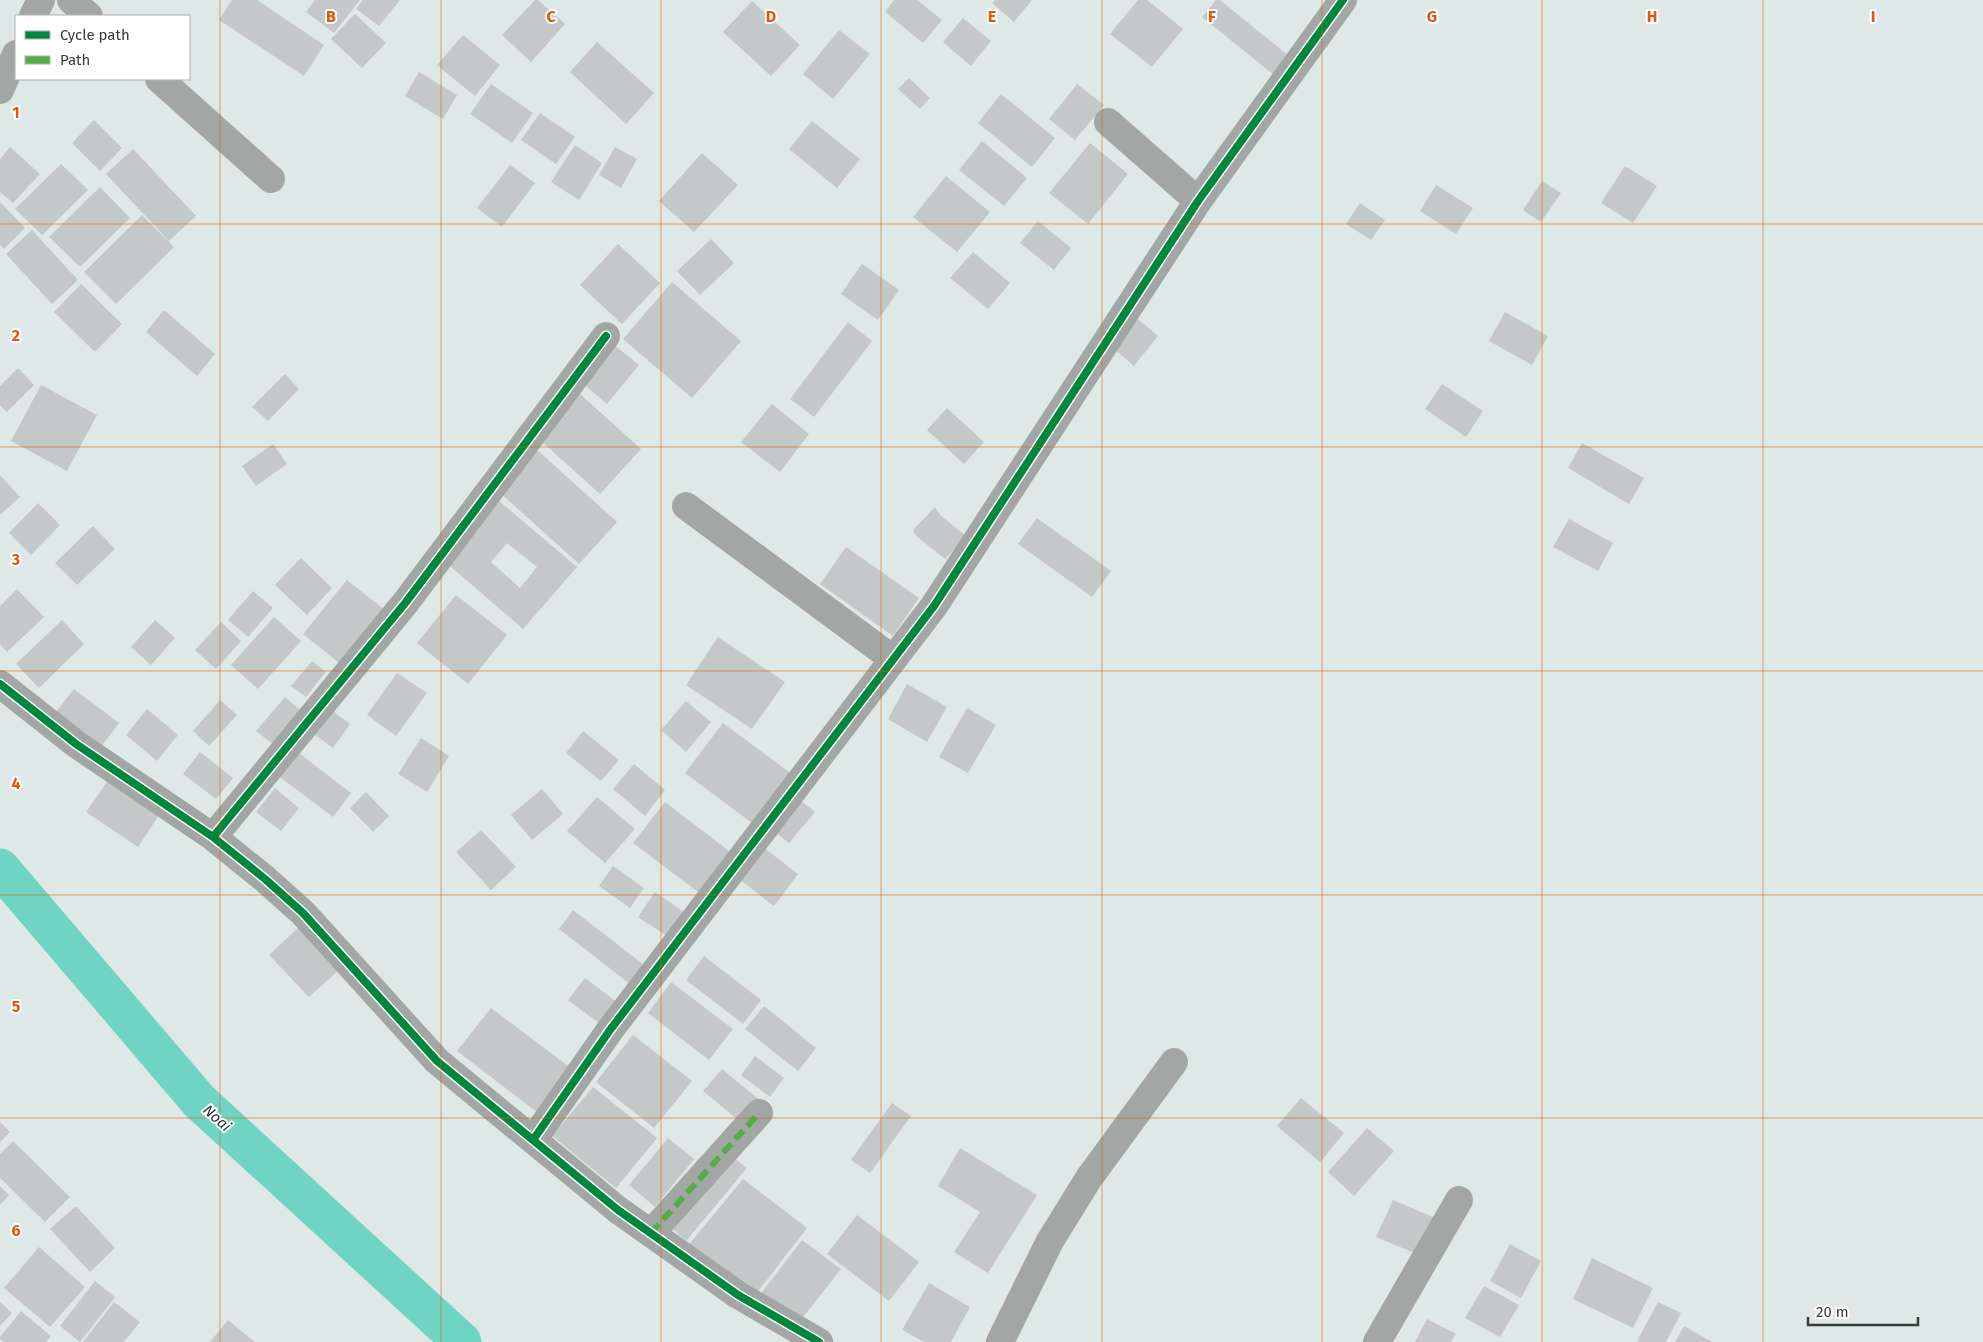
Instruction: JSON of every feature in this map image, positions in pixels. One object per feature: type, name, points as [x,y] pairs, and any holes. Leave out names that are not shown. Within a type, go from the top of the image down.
[{"type":"street","points":[[34,15],[41,0]]},
{"type":"street","points":[[71,0],[88,15]]},
{"type":"street","points":[[533,1140],[610,1030],[934,606],[1198,201],[1343,0]]},
{"type":"street","points":[[0,90],[15,56]]},
{"type":"street","points":[[160,80],[271,179]]},
{"type":"street","points":[[1108,122],[1198,201]]},
{"type":"street","points":[[213,837],[406,602],[606,336]]},
{"type":"street","points":[[686,506],[894,659]]},
{"type":"street","points":[[0,684],[76,744],[213,837],[303,913],[437,1061],[618,1210],[738,1295],[819,1342]]},
{"type":"street","points":[[1000,1342],[1050,1241],[1089,1178],[1174,1062]]},
{"type":"street","points":[[651,1233],[758,1113]]},
{"type":"street","points":[[1378,1342],[1459,1200]]},
{"type":"building","points":[[232,0],[257,0],[324,45],[304,76],[219,20]]},
{"type":"building","points":[[315,0],[360,0],[334,33],[306,12]]},
{"type":"building","points":[[363,0],[400,0],[379,26],[356,9]]},
{"type":"building","points":[[535,0],[538,0],[565,24],[531,62],[502,35]]},
{"type":"building","points":[[894,0],[917,0],[942,20],[923,43],[885,12]]},
{"type":"building","points":[[995,0],[1032,0],[1014,22],[992,3]]},
{"type":"building","points":[[1138,0],[1147,0],[1183,29],[1152,67],[1110,34]]},
{"type":"building","points":[[1216,0],[1220,0],[1289,56],[1274,75],[1202,17]]},
{"type":"building","points":[[752,1],[800,45],[771,76],[723,32]]},
{"type":"building","points":[[355,14],[386,43],[362,68],[331,39]]},
{"type":"building","points":[[963,18],[991,41],[971,66],[943,42]]},
{"type":"building","points":[[839,30],[870,54],[833,99],[803,74]]},
{"type":"building","points":[[463,35],[500,65],[475,96],[437,65]]},
{"type":"building","points":[[597,42],[654,93],[626,124],[570,72]]},
{"type":"building","points":[[419,72],[457,95],[443,119],[405,96]]},
{"type":"building","points":[[909,78],[930,98],[920,109],[898,89]]},
{"type":"building","points":[[491,84],[533,113],[512,143],[470,114]]},
{"type":"building","points":[[1077,84],[1104,105],[1075,140],[1049,119]]},
{"type":"building","points":[[1001,94],[1055,138],[1032,167],[978,123]]},
{"type":"building","points":[[540,113],[575,137],[556,164],[521,140]]},
{"type":"building","points":[[94,120],[122,148],[100,171],[72,143]]},
{"type":"building","points":[[812,121],[860,159],[837,188],[789,149]]},
{"type":"building","points":[[982,141],[1027,178],[1004,206],[959,170]]},
{"type":"building","points":[[1090,143],[1128,174],[1088,224],[1049,193]]},
{"type":"building","points":[[575,145],[602,163],[579,200],[551,182]]},
{"type":"building","points":[[10,147],[40,174],[13,203],[0,192],[0,159]]},
{"type":"building","points":[[615,147],[637,159],[621,188],[599,175]]},
{"type":"building","points":[[133,149],[196,216],[169,241],[106,174]]},
{"type":"building","points":[[702,153],[738,185],[694,232],[659,201]]},
{"type":"building","points":[[61,164],[88,190],[42,235],[15,209]]},
{"type":"building","points":[[510,165],[535,183],[502,227],[477,208]]},
{"type":"building","points":[[1625,166],[1657,186],[1633,223],[1601,203]]},
{"type":"building","points":[[946,176],[990,212],[957,252],[913,217]]},
{"type":"building","points":[[1542,181],[1561,193],[1541,222],[1523,210]]},
{"type":"building","points":[[1436,185],[1473,208],[1456,234],[1420,211]]},
{"type":"building","points":[[100,187],[130,218],[80,267],[49,237]]},
{"type":"building","points":[[0,202],[25,228],[4,249],[0,245]]},
{"type":"building","points":[[1360,203],[1385,220],[1371,240],[1346,224]]},
{"type":"building","points":[[142,215],[174,247],[116,304],[84,272]]},
{"type":"building","points":[[1038,221],[1071,248],[1054,270],[1020,243]]},
{"type":"building","points":[[32,230],[78,280],[52,304],[6,254]]},
{"type":"building","points":[[711,239],[734,263],[700,295],[677,271]]},
{"type":"building","points":[[618,244],[660,283],[622,324],[580,285]]},
{"type":"building","points":[[973,252],[1010,283],[988,309],[950,278]]},
{"type":"building","points":[[862,264],[899,290],[878,320],[841,294]]},
{"type":"building","points":[[672,282],[741,341],[692,398],[623,339]]},
{"type":"building","points":[[81,284],[122,324],[95,352],[54,312]]},
{"type":"building","points":[[164,310],[215,354],[197,376],[146,332]]},
{"type":"building","points":[[1505,312],[1548,336],[1532,365],[1489,341]]},
{"type":"building","points":[[1138,319],[1158,336],[1134,366],[1114,349]]},
{"type":"building","points":[[848,322],[872,341],[814,417],[790,399]]},
{"type":"building","points":[[614,345],[639,365],[607,404],[582,383]]},
{"type":"building","points":[[18,368],[34,385],[7,412],[0,405],[0,386]]},
{"type":"building","points":[[285,374],[299,389],[268,421],[252,407]]},
{"type":"building","points":[[1442,384],[1483,411],[1466,437],[1425,409]]},
{"type":"building","points":[[41,385],[97,415],[67,471],[11,441]]},
{"type":"building","points":[[580,394],[641,449],[600,494],[539,439]]},
{"type":"building","points":[[772,404],[809,434],[780,472],[741,442]]},
{"type":"building","points":[[947,408],[984,442],[964,464],[927,430]]},
{"type":"building","points":[[1582,443],[1644,478],[1629,504],[1568,468]]},
{"type":"building","points":[[273,444],[287,464],[256,486],[242,466]]},
{"type":"building","points":[[535,448],[617,522],[579,564],[497,490]]},
{"type":"building","points":[[0,475],[20,497],[0,515]]},
{"type":"building","points":[[492,495],[577,567],[523,629],[443,560]],"holes":[[[507,543],[537,567],[520,588],[491,562]]]},
{"type":"building","points":[[38,503],[60,525],[31,555],[9,533]]},
{"type":"building","points":[[935,507],[940,515],[966,536],[945,559],[915,535],[913,530]]},
{"type":"building","points":[[1037,518],[1111,571],[1092,597],[1018,544]]},
{"type":"building","points":[[1569,519],[1613,543],[1598,571],[1553,547]]},
{"type":"building","points":[[93,526],[115,549],[77,585],[55,563]]},
{"type":"building","points":[[846,547],[919,598],[893,636],[820,584]]},
{"type":"building","points":[[301,558],[332,588],[307,615],[275,585]]},
{"type":"building","points":[[347,580],[386,611],[343,666],[303,634]]},
{"type":"building","points":[[17,589],[44,617],[7,652],[0,644],[0,606]]},
{"type":"building","points":[[253,591],[273,608],[248,637],[228,620]]},
{"type":"building","points":[[456,595],[507,635],[468,684],[417,643]]},
{"type":"building","points":[[274,617],[301,641],[258,689],[231,665]]},
{"type":"building","points":[[62,620],[84,644],[39,688],[16,664]]},
{"type":"building","points":[[155,620],[175,638],[151,665],[131,647]]},
{"type":"building","points":[[221,622],[241,641],[216,669],[195,650]]},
{"type":"building","points":[[718,637],[785,682],[752,729],[686,685]]},
{"type":"building","points":[[312,661],[326,672],[306,697],[291,686]]},
{"type":"building","points":[[397,673],[427,693],[396,736],[367,715]]},
{"type":"building","points":[[907,684],[947,707],[927,742],[888,719]]},
{"type":"building","points":[[74,689],[119,723],[97,752],[52,717]]},
{"type":"building","points":[[285,697],[301,711],[273,744],[256,731]]},
{"type":"building","points":[[220,700],[237,715],[209,746],[193,731]]},
{"type":"building","points":[[686,701],[711,722],[686,752],[661,730]]},
{"type":"building","points":[[326,706],[350,724],[333,748],[308,730]]},
{"type":"building","points":[[967,708],[996,725],[968,773],[939,757]]},
{"type":"building","points":[[147,709],[178,735],[157,761],[126,735]]},
{"type":"building","points":[[723,723],[793,775],[756,826],[685,773]]},
{"type":"building","points":[[583,731],[619,760],[601,781],[566,753]]},
{"type":"building","points":[[421,738],[449,756],[427,792],[398,774]]},
{"type":"building","points":[[295,750],[351,793],[333,817],[276,774]]},
{"type":"building","points":[[200,752],[233,778],[216,799],[183,774]]},
{"type":"building","points":[[634,764],[665,790],[645,816],[613,789]]},
{"type":"building","points":[[110,778],[161,812],[138,847],[86,812]]},
{"type":"building","points":[[275,788],[299,808],[281,831],[256,812]]},
{"type":"building","points":[[542,789],[563,814],[532,840],[511,815]]},
{"type":"building","points":[[366,792],[389,816],[373,832],[350,808]]},
{"type":"building","points":[[597,797],[635,829],[605,863],[567,831]]},
{"type":"building","points":[[796,797],[815,812],[789,843],[771,829]]},
{"type":"building","points":[[665,802],[733,854],[702,895],[633,843]]},
{"type":"building","points":[[481,830],[516,867],[491,890],[456,852]]},
{"type":"building","points":[[763,847],[798,874],[774,906],[739,879]]},
{"type":"building","points":[[613,866],[644,888],[630,908],[599,886]]},
{"type":"building","points":[[655,892],[690,916],[673,940],[638,917]]},
{"type":"building","points":[[573,910],[644,965],[630,984],[559,929]]},
{"type":"building","points":[[299,927],[339,970],[309,997],[269,955]]},
{"type":"building","points":[[704,956],[761,1000],[743,1024],[686,980]]},
{"type":"building","points":[[585,978],[617,1002],[600,1024],[568,1000]]},
{"type":"building","points":[[671,982],[733,1029],[709,1060],[648,1013]]},
{"type":"building","points":[[764,1006],[816,1048],[798,1071],[745,1029]]},
{"type":"building","points":[[491,1008],[576,1072],[542,1116],[457,1051]]},
{"type":"building","points":[[633,1035],[692,1081],[654,1128],[596,1082]]},
{"type":"building","points":[[755,1056],[784,1078],[770,1097],[741,1075]]},
{"type":"building","points":[[722,1069],[762,1102],[743,1124],[703,1091]]},
{"type":"building","points":[[593,1087],[657,1138],[616,1188],[552,1136]]},
{"type":"building","points":[[1301,1098],[1344,1133],[1320,1162],[1277,1126]]},
{"type":"building","points":[[892,1103],[911,1116],[870,1173],[851,1160]]},
{"type":"building","points":[[0,1122],[10,1132],[0,1142]]},
{"type":"building","points":[[1367,1128],[1394,1151],[1354,1196],[1328,1172]]},
{"type":"building","points":[[668,1138],[694,1159],[655,1207],[629,1185]]},
{"type":"building","points":[[13,1141],[70,1197],[45,1222],[0,1178],[0,1154]]},
{"type":"building","points":[[960,1148],[1037,1195],[988,1273],[954,1252],[980,1212],[938,1186]]},
{"type":"building","points":[[728,1153],[747,1168],[686,1241],[668,1225]]},
{"type":"building","points":[[743,1179],[807,1228],[753,1298],[686,1248]]},
{"type":"building","points":[[0,1186],[9,1195],[0,1205]]},
{"type":"building","points":[[1393,1200],[1435,1218],[1419,1255],[1376,1237]]},
{"type":"building","points":[[76,1206],[115,1248],[90,1272],[50,1229]]},
{"type":"building","points":[[857,1215],[919,1262],[889,1301],[827,1254]]},
{"type":"building","points":[[802,1240],[841,1269],[796,1326],[759,1296]]},
{"type":"building","points":[[1510,1244],[1541,1261],[1521,1298],[1490,1281]]},
{"type":"building","points":[[39,1247],[85,1287],[50,1327],[4,1288]]},
{"type":"building","points":[[1592,1258],[1653,1288],[1633,1328],[1573,1299]]},
{"type":"building","points":[[95,1281],[115,1297],[80,1342],[60,1326]]},
{"type":"building","points":[[929,1283],[970,1307],[951,1342],[924,1342],[902,1330]]},
{"type":"building","points":[[1484,1286],[1519,1305],[1500,1337],[1465,1318]]},
{"type":"building","points":[[0,1302],[12,1313],[0,1326]]},
{"type":"building","points":[[114,1302],[140,1322],[124,1342],[83,1342]]},
{"type":"building","points":[[1658,1302],[1681,1313],[1666,1342],[1637,1341]]},
{"type":"building","points":[[21,1311],[51,1336],[46,1342],[3,1342],[0,1339]]},
{"type":"building","points":[[1427,1319],[1456,1334],[1451,1342],[1415,1342]]},
{"type":"building","points":[[228,1320],[255,1342],[210,1342]]},
{"type":"building","points":[[1684,1326],[1712,1342],[1675,1342]]},
{"type":"waterway","name":"Noai","points":[[0,868],[199,1101],[462,1342]]},
{"type":"marked path","points":[[651,1233],[759,1113]]},
{"type":"cycle path","points":[[533,1140],[610,1030],[934,606],[1198,201],[1343,0]]},
{"type":"cycle path","points":[[213,837],[406,602],[606,336]]},
{"type":"cycle path","points":[[0,684],[76,744],[213,837],[265,879],[303,913],[437,1061],[618,1210],[738,1295],[819,1342]]}]
